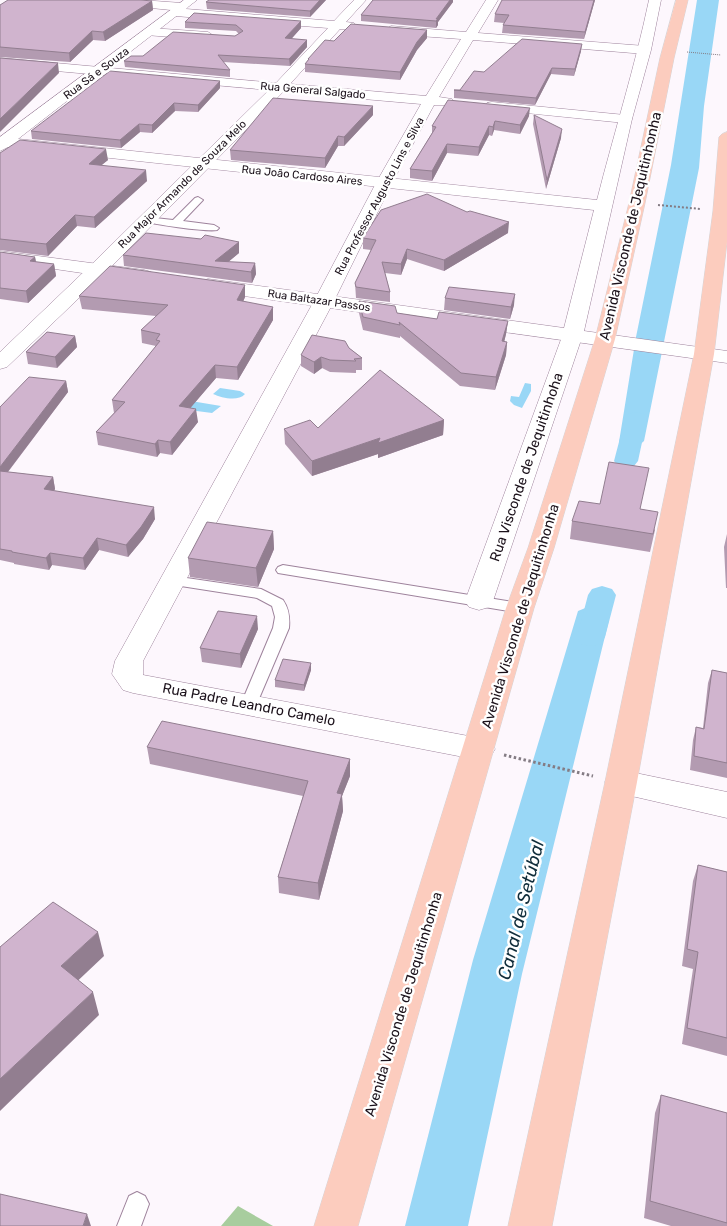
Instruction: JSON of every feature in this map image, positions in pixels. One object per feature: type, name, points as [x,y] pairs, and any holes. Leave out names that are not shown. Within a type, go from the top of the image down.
[{"type":"main road","name":"Avenida Visconde de Jequitinhonha","points":[[336,1226],[520,608],[541,548],[605,339],[637,203],[667,58],[682,0]]},
{"type":"main road","points":[[530,1226],[707,354],[722,251],[727,137]]},
{"type":"street","points":[[101,0],[183,6],[337,25],[644,50]]},
{"type":"street","name":"Rua Major Armando de Souza Melo","points":[[0,363],[98,269],[280,87],[360,0]]},
{"type":"street","name":"Rua Professor Augusto Lins e Silva","points":[[173,580],[324,301],[384,183],[430,100],[492,0]]},
{"type":"street","name":"Avenida Visconde de Jequitinhonha","points":[[572,334],[655,0]]},
{"type":"street","name":"Rua Sá e Souza","points":[[1,143],[183,6]]},
{"type":"street","points":[[150,32],[218,36]]},
{"type":"street","points":[[118,56],[135,57]]},
{"type":"street","name":"Rua General Salgado","points":[[0,62],[458,103]]},
{"type":"street","points":[[477,105],[625,119]]},
{"type":"street","name":"Rua João Cardoso Aires","points":[[1,143],[605,206]]},
{"type":"street","points":[[0,256],[164,279]]},
{"type":"street","name":"Rua Baltazar Passos","points":[[192,283],[707,354]]},
{"type":"street","name":"Rua Visconde de Jequitinhoha","points":[[480,601],[572,334]]},
{"type":"street","name":"Rua Padre Leandro Camelo","points":[[173,580],[129,661],[127,674],[133,683],[479,749]]},
{"type":"street","points":[[621,782],[727,804]]},
{"type":"lane","points":[[175,224],[198,200]]},
{"type":"lane","points":[[146,220],[214,228]]},
{"type":"lane","points":[[283,570],[520,608]]},
{"type":"lane","points":[[173,580],[261,594],[278,603],[283,617],[281,628],[248,704]]},
{"type":"lane","points":[[129,1226],[138,1204]]},
{"type":"path","points":[[684,52],[721,55]]},
{"type":"path","points":[[660,205],[699,209]]},
{"type":"path","points":[[519,759],[587,775]]},
{"type":"green space","points":[[238,1206],[273,1226],[221,1226]]},
{"type":"water","points":[[697,0],[719,0],[704,106],[699,168],[644,441],[628,455],[619,442],[636,337],[671,165]]},
{"type":"water","points":[[525,383],[531,384],[531,391],[522,408],[510,401],[511,396],[519,397]]},
{"type":"water","points":[[220,388],[240,391],[245,394],[234,399],[213,394]]},
{"type":"water","points":[[191,401],[221,406],[212,413],[189,410]]},
{"type":"water","points":[[600,602],[609,620],[522,974],[468,1226],[405,1226],[473,960],[578,611]]},
{"type":"building","points":[[8,0],[152,1],[103,32],[92,31],[69,53],[0,47],[0,5]]},
{"type":"building","points":[[209,0],[320,0],[310,11],[206,2]]},
{"type":"building","points":[[373,0],[450,0],[436,21],[361,15]]},
{"type":"building","points":[[502,0],[594,0],[585,32],[503,25],[509,15],[495,14]]},
{"type":"building","points":[[194,13],[301,21],[285,38],[307,40],[289,59],[218,55],[230,70],[124,61],[131,56],[143,56],[173,32],[235,36],[243,31],[236,25],[185,22]]},
{"type":"building","points":[[351,24],[427,30],[417,42],[400,72],[305,64],[325,40],[334,41]]},
{"type":"building","points":[[522,39],[582,44],[575,69],[552,68],[536,98],[454,90],[460,90],[474,71],[484,72]]},
{"type":"building","points":[[0,58],[58,63],[0,119]]},
{"type":"building","points":[[110,71],[220,81],[198,105],[174,103],[152,125],[139,124],[120,140],[31,131]]},
{"type":"building","points":[[273,98],[373,106],[344,137],[338,136],[325,158],[230,150]]},
{"type":"building","points":[[448,100],[530,108],[520,125],[495,121],[493,127],[489,126],[479,147],[447,144],[432,171],[410,169],[436,127],[432,126]]},
{"type":"building","points":[[534,115],[562,129],[547,180]]},
{"type":"building","points":[[20,140],[106,149],[89,164],[146,170],[94,217],[75,215],[46,244],[0,239],[0,153]]},
{"type":"building","points":[[427,194],[467,212],[470,211],[509,222],[444,260],[407,249],[401,264],[382,262],[390,292],[356,287],[355,283],[376,240],[363,238],[381,210]]},
{"type":"building","points":[[146,233],[201,239],[205,235],[239,242],[215,261],[255,263],[251,272],[123,255]]},
{"type":"building","points":[[0,252],[35,257],[30,261],[54,264],[26,291],[0,288]]},
{"type":"building","points":[[110,266],[245,285],[237,300],[273,307],[237,367],[215,365],[179,406],[196,409],[170,442],[158,440],[155,444],[96,432],[125,402],[112,400],[160,341],[156,340],[160,334],[141,330],[168,305],[79,296]]},
{"type":"building","points":[[449,287],[515,294],[511,307],[445,298]]},
{"type":"building","points":[[359,301],[395,306],[397,313],[437,319],[439,312],[508,321],[502,341],[507,342],[496,377],[461,373],[399,322],[400,325],[363,317]]},
{"type":"building","points":[[47,332],[75,336],[55,357],[26,352]]},
{"type":"building","points":[[312,335],[345,341],[349,348],[362,358],[354,359],[356,361],[330,360],[321,357],[314,362],[301,355]]},
{"type":"building","points":[[380,370],[444,420],[378,443],[380,438],[312,461],[284,429],[310,420],[318,428]]},
{"type":"building","points":[[29,377],[66,381],[0,467],[0,407]]},
{"type":"building","points":[[609,462],[649,468],[640,509],[658,512],[653,534],[572,521],[579,501],[600,504]]},
{"type":"building","points":[[0,471],[53,477],[44,489],[154,507],[126,545],[97,538],[83,558],[50,553],[46,558],[12,552],[0,549]]},
{"type":"building","points":[[207,522],[273,531],[256,568],[188,558]]},
{"type":"building","points":[[218,611],[257,616],[240,654],[200,648]]},
{"type":"building","points":[[283,659],[311,663],[304,685],[275,680]]},
{"type":"building","points":[[712,670],[727,673],[727,763],[694,756],[696,727],[704,729]]},
{"type":"building","points":[[162,721],[350,759],[337,793],[342,794],[318,883],[278,877],[308,781],[147,747]]},
{"type":"building","points":[[698,865],[727,872],[727,1038],[687,1028],[698,952],[687,949]]},
{"type":"building","points":[[53,902],[98,932],[61,966],[93,992],[0,1079],[0,947]]},
{"type":"building","points":[[661,1095],[727,1113],[727,1223],[650,1201]]},
{"type":"building","points":[[0,1194],[87,1214],[83,1226],[0,1226]]},
{"type":"waterway","points":[[626,461],[636,419]]},
{"type":"waterway","name":"Canal de Setúbal","points":[[591,637],[602,595]]}]
